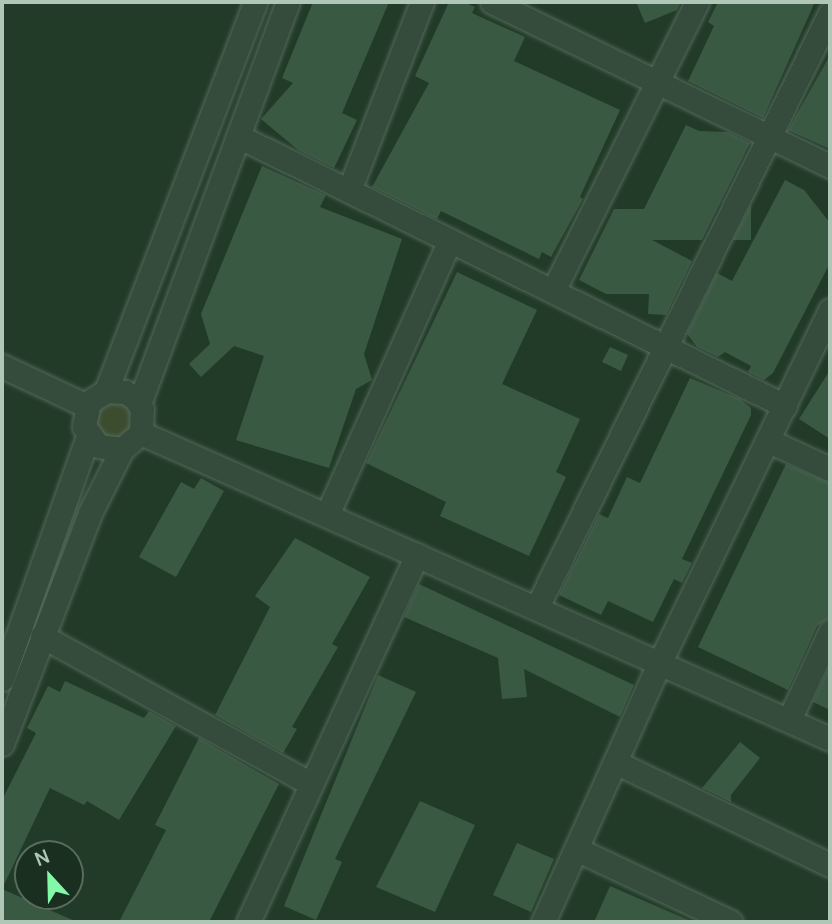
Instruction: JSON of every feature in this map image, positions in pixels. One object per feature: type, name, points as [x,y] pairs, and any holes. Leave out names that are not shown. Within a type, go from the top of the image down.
[{"type":"street","points":[[122,449],[98,446],[88,436],[84,426],[87,407],[106,391],[255,2]]},
{"type":"street","points":[[139,404],[288,2]]},
{"type":"street","points":[[349,191],[422,2]]},
{"type":"street","points":[[492,2],[658,80],[830,166]]},
{"type":"street","points":[[553,291],[697,2]]},
{"type":"street","points":[[537,607],[830,13]]},
{"type":"street","points":[[238,136],[785,406]]},
{"type":"street","points":[[327,515],[450,240]]},
{"type":"street","points":[[543,922],[660,662],[830,310]]},
{"type":"street","points":[[2,366],[87,407]]},
{"type":"street","points":[[2,744],[90,513],[122,449],[141,433],[144,421],[139,404],[125,392],[106,391]]},
{"type":"street","points":[[141,433],[830,739]]},
{"type":"street","points":[[4,668],[88,436]]},
{"type":"street","points":[[769,441],[830,469]]},
{"type":"street","points":[[248,922],[309,783],[417,555]]},
{"type":"street","points":[[789,720],[830,632]]},
{"type":"street","points":[[42,636],[309,783]]},
{"type":"street","points":[[615,762],[830,865]]},
{"type":"street","points":[[576,849],[707,917],[731,922]]},
{"type":"green space","points":[[108,396],[137,411],[129,439],[101,440],[90,415]]},
{"type":"building","points":[[313,2],[389,2],[342,113],[357,120],[334,168],[298,150],[261,119],[293,83],[282,78]]},
{"type":"building","points":[[449,2],[464,2],[475,7],[472,13],[525,37],[514,61],[620,110],[580,197],[583,199],[551,257],[542,252],[539,259],[441,211],[437,219],[372,187],[429,83],[415,76]]},
{"type":"building","points":[[636,2],[681,2],[677,10],[645,23]]},
{"type":"building","points":[[718,2],[815,2],[763,118],[688,81],[714,26],[708,22]]},
{"type":"building","points":[[830,55],[830,149],[788,130]]},
{"type":"building","points":[[686,125],[699,131],[728,132],[750,143],[702,240],[652,240],[692,261],[666,315],[648,314],[649,294],[606,294],[579,280],[614,209],[644,209]]},
{"type":"building","points":[[262,166],[326,195],[320,207],[402,239],[364,354],[372,380],[356,389],[329,468],[236,440],[264,356],[234,346],[201,377],[189,364],[210,344],[201,314]]},
{"type":"building","points":[[785,180],[804,190],[830,223],[830,263],[773,373],[764,380],[748,372],[751,366],[725,352],[718,357],[697,347],[687,334],[717,273],[732,281]]},
{"type":"building","points":[[751,205],[751,240],[733,240]]},
{"type":"building","points":[[457,272],[537,310],[502,384],[580,419],[556,472],[566,477],[529,556],[440,516],[446,502],[366,463]]},
{"type":"building","points":[[610,347],[628,355],[621,371],[602,362]]},
{"type":"building","points":[[830,370],[830,439],[799,419]]},
{"type":"building","points":[[690,378],[740,399],[751,408],[751,415],[682,559],[692,563],[682,583],[674,579],[653,622],[608,601],[601,615],[559,595],[599,514],[608,518],[627,477],[640,483]]},
{"type":"building","points":[[786,464],[830,483],[830,618],[817,626],[788,690],[698,647]]},
{"type":"building","points":[[201,478],[224,491],[176,577],[139,557],[181,482],[194,489]]},
{"type":"building","points":[[295,538],[370,577],[332,644],[338,647],[292,727],[297,729],[283,753],[215,715],[270,607],[255,596]]},
{"type":"building","points":[[419,584],[634,685],[620,717],[524,669],[527,697],[502,699],[498,658],[404,617]]},
{"type":"building","points":[[830,665],[830,710],[813,702]]},
{"type":"building","points":[[378,675],[416,692],[335,859],[342,862],[316,920],[284,906]]},
{"type":"building","points":[[65,681],[144,718],[149,711],[176,726],[119,820],[87,801],[84,805],[50,788],[25,840],[14,840],[14,864],[2,889],[2,800],[36,733],[27,728],[48,686],[60,692]]},
{"type":"building","points":[[199,738],[279,784],[209,922],[119,922],[166,830],[155,825]]},
{"type":"building","points":[[740,742],[760,758],[731,795],[731,802],[702,788]]},
{"type":"building","points":[[420,801],[475,825],[435,912],[376,887]]},
{"type":"building","points":[[517,843],[554,859],[531,912],[493,895]]},
{"type":"building","points":[[610,886],[693,922],[594,922]]},
{"type":"building","points":[[2,889],[14,894],[14,910],[50,910],[77,922],[2,922]]}]
